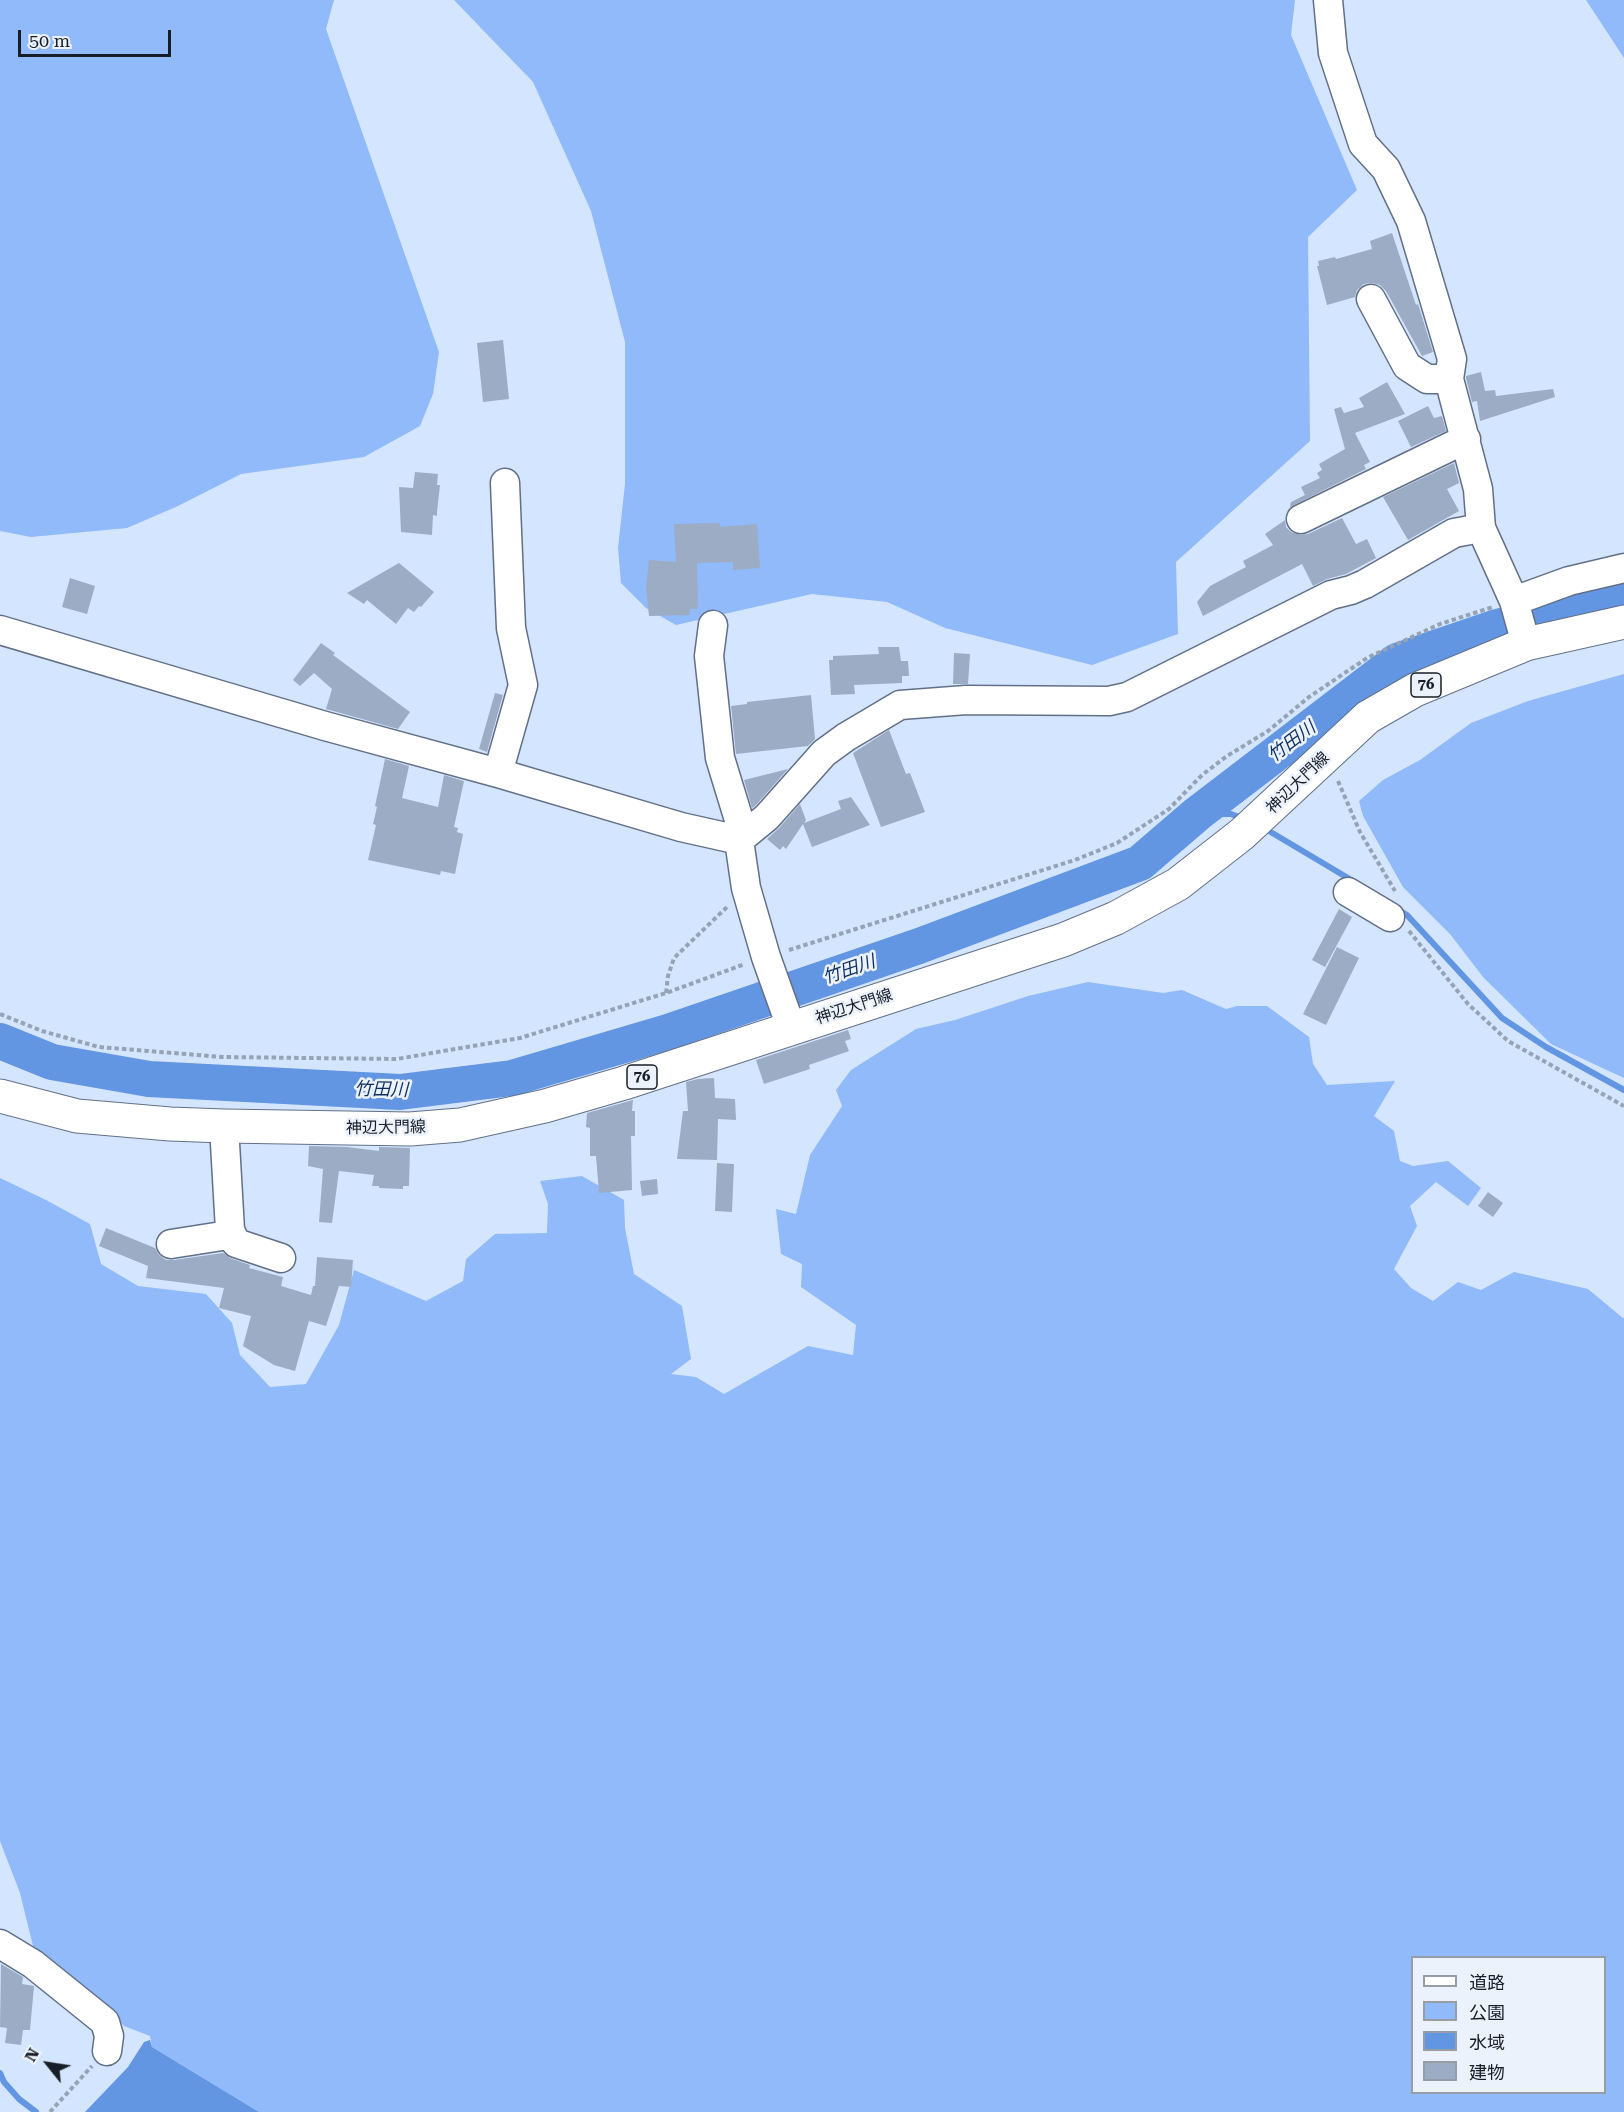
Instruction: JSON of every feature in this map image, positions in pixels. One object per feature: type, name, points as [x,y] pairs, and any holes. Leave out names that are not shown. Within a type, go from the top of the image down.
[{"type":"main road","name":"神辺大門線","points":[[0,1096],[77,1116],[170,1124],[410,1129],[460,1125],[545,1106],[624,1083],[788,1020],[1063,940],[1116,918],[1178,884],[1253,824],[1368,717],[1415,690],[1519,620],[1624,622]]},
{"type":"street","points":[[1328,0],[1333,53],[1363,144],[1386,169],[1411,221],[1452,359],[1449,379],[1478,489],[1481,528],[1519,620],[1569,581],[1624,568]]},
{"type":"street","points":[[1371,299],[1407,366],[1427,379],[1449,379]]},
{"type":"street","points":[[1301,519],[1466,439]]},
{"type":"street","points":[[498,772],[523,685],[511,628],[505,483]]},
{"type":"street","points":[[739,840],[767,817],[824,753],[900,705],[966,700],[1109,701],[1127,697],[1331,595],[1365,584],[1454,533],[1481,528]]},
{"type":"street","points":[[713,625],[709,656],[720,758],[739,820],[739,840],[746,888],[767,960],[788,1020]]},
{"type":"street","points":[[0,630],[325,726],[498,772],[681,827],[739,840]]},
{"type":"street","points":[[1348,892],[1395,908]]},
{"type":"street","points":[[224,1126],[230,1230],[236,1243],[281,1258]]},
{"type":"street","points":[[171,1244],[222,1236],[230,1230]]},
{"type":"street","points":[[0,1944],[33,1964],[105,2022],[109,2036],[107,2051]]},
{"type":"path","points":[[0,1014],[42,1031],[99,1047],[222,1057],[397,1059],[520,1038],[1075,860],[1118,843],[1169,809],[1202,775],[1227,756],[1268,731],[1309,697],[1367,658],[1440,624],[1519,620]]},
{"type":"path","points":[[1327,756],[1395,908],[1408,930],[1468,1004],[1508,1041],[1624,1106]]},
{"type":"path","points":[[666,993],[668,976],[674,958],[746,888]]},
{"type":"path","points":[[50,2112],[107,2051]]},
{"type":"green space","points":[[0,0],[334,0],[326,29],[439,352],[433,394],[420,426],[364,457],[241,474],[178,506],[127,528],[31,537],[0,531]]},
{"type":"green space","points":[[454,0],[1295,0],[1291,35],[1357,190],[1308,237],[1310,441],[1176,562],[1178,634],[1092,665],[945,628],[887,602],[812,594],[676,625],[646,608],[621,583],[618,548],[625,484],[625,342],[591,211],[533,82]]},
{"type":"green space","points":[[1586,0],[1624,0],[1624,58]]},
{"type":"green space","points":[[1624,674],[1624,1078],[1551,1044],[1483,977],[1450,934],[1403,887],[1363,816],[1359,801],[1383,780],[1420,760],[1471,723],[1528,701]]},
{"type":"green space","points":[[1088,982],[1163,993],[1182,990],[1226,1009],[1237,1006],[1267,1006],[1309,1037],[1313,1064],[1327,1085],[1395,1081],[1374,1116],[1394,1131],[1400,1161],[1413,1166],[1448,1161],[1481,1188],[1468,1206],[1436,1182],[1410,1206],[1417,1226],[1394,1269],[1411,1288],[1433,1301],[1458,1282],[1481,1290],[1514,1272],[1588,1289],[1624,1317],[1624,2112],[259,2112],[152,2047],[150,2036],[124,2026],[104,2004],[33,1946],[20,1893],[0,1841],[0,1178],[90,1224],[101,1264],[138,1286],[206,1294],[232,1323],[240,1355],[270,1387],[306,1384],[339,1325],[354,1270],[426,1301],[463,1281],[466,1259],[495,1234],[547,1233],[548,1204],[540,1181],[582,1176],[624,1200],[625,1228],[634,1274],[682,1306],[691,1359],[671,1374],[696,1377],[724,1394],[808,1346],[853,1355],[856,1325],[801,1287],[802,1264],[781,1254],[776,1209],[796,1214],[810,1155],[842,1106],[836,1090],[851,1070],[916,1029],[955,1020],[1028,996]]},
{"type":"water","points":[[150,2040],[152,2047],[259,2112],[85,2112],[128,2067],[144,2042]]},
{"type":"building","points":[[1392,233],[1433,352],[1422,356],[1386,291],[1380,285],[1364,284],[1357,290],[1355,297],[1327,305],[1317,266],[1319,266],[1318,261],[1335,257],[1336,259],[1372,249],[1370,241]]},
{"type":"building","points":[[503,340],[509,399],[483,402],[477,343]]},
{"type":"building","points":[[1481,372],[1485,391],[1495,390],[1496,396],[1553,389],[1555,397],[1480,421],[1477,401],[1472,402],[1466,376]]},
{"type":"building","points":[[1387,382],[1405,414],[1355,433],[1370,462],[1364,465],[1366,469],[1290,507],[1291,502],[1305,495],[1301,487],[1320,478],[1317,473],[1322,470],[1319,464],[1345,449],[1334,409],[1341,407],[1344,413],[1364,407],[1359,398]]},
{"type":"building","points":[[1428,406],[1434,418],[1442,416],[1446,431],[1411,447],[1398,421]]},
{"type":"building","points":[[1454,463],[1459,483],[1447,489],[1459,511],[1408,540],[1383,497]]},
{"type":"building","points":[[415,472],[438,474],[437,485],[440,485],[437,516],[433,515],[432,535],[401,532],[399,487],[413,488]]},
{"type":"building","points":[[1342,518],[1356,544],[1367,539],[1376,558],[1346,574],[1313,586],[1302,564],[1203,616],[1197,602],[1210,586],[1246,567],[1243,561],[1273,545],[1265,534],[1285,520],[1286,527],[1291,532],[1300,535],[1308,534]]},
{"type":"building","points":[[720,523],[720,527],[757,524],[760,568],[733,570],[733,562],[697,563],[698,609],[690,609],[690,615],[649,616],[646,587],[649,560],[676,562],[674,524]]},
{"type":"building","points":[[399,563],[434,592],[414,612],[408,608],[396,624],[367,600],[364,604],[347,593]]},
{"type":"building","points":[[70,578],[95,586],[87,614],[62,607]]},
{"type":"building","points":[[321,643],[335,653],[333,655],[410,712],[398,729],[326,709],[332,689],[314,673],[300,686],[293,680]]},
{"type":"building","points":[[878,647],[899,647],[901,661],[908,661],[909,676],[902,676],[902,683],[854,685],[855,694],[831,695],[829,660],[833,660],[833,656],[879,654]]},
{"type":"building","points":[[954,653],[970,654],[968,684],[953,684]]},
{"type":"building","points":[[495,693],[503,695],[487,752],[479,749]]},
{"type":"building","points":[[811,695],[815,739],[808,746],[736,754],[731,706]]},
{"type":"building","points":[[889,730],[906,774],[910,773],[925,812],[881,827],[853,753]]},
{"type":"building","points":[[385,759],[409,766],[402,798],[438,807],[444,775],[464,781],[454,827],[458,828],[457,832],[463,834],[455,874],[441,871],[440,875],[368,860],[376,825],[373,824],[377,807],[375,806]]},
{"type":"building","points":[[788,769],[756,805],[752,808],[744,780]]},
{"type":"building","points":[[851,797],[870,825],[812,847],[803,824],[786,849],[783,846],[780,850],[767,839],[800,804],[806,820],[804,823],[841,809],[838,801]]},
{"type":"building","points":[[1339,909],[1352,917],[1325,967],[1312,960]]},
{"type":"building","points":[[1337,947],[1359,958],[1326,1025],[1303,1014]]},
{"type":"building","points":[[848,1030],[851,1039],[845,1041],[849,1051],[809,1065],[810,1069],[764,1084],[756,1060]]},
{"type":"building","points":[[714,1078],[715,1098],[735,1099],[736,1120],[718,1119],[717,1160],[677,1159],[683,1111],[688,1111],[686,1082]]},
{"type":"building","points":[[633,1100],[635,1136],[631,1136],[632,1190],[599,1193],[596,1156],[590,1156],[590,1128],[586,1127],[587,1113]]},
{"type":"building","points":[[309,1146],[379,1151],[379,1147],[410,1148],[409,1186],[403,1186],[403,1189],[379,1188],[379,1186],[372,1186],[374,1175],[339,1171],[332,1223],[319,1222],[323,1169],[308,1166]]},
{"type":"building","points":[[717,1163],[734,1164],[732,1212],[715,1211]]},
{"type":"building","points":[[657,1179],[658,1194],[642,1196],[640,1181]]},
{"type":"building","points":[[1488,1192],[1503,1203],[1493,1217],[1478,1206]]},
{"type":"building","points":[[106,1228],[155,1248],[166,1260],[223,1253],[250,1265],[249,1268],[283,1277],[281,1286],[311,1295],[313,1286],[315,1286],[317,1257],[353,1260],[351,1287],[339,1286],[326,1326],[309,1321],[295,1371],[274,1365],[243,1346],[251,1316],[219,1308],[224,1288],[146,1278],[148,1266],[99,1246]]},
{"type":"building","points":[[1,1964],[23,1977],[22,1984],[34,1986],[30,2030],[23,2030],[21,2045],[5,2043],[7,2028],[0,2027]]},
{"type":"waterway","name":"竹田川","points":[[0,1041],[52,1062],[149,1079],[400,1092],[512,1078],[668,1032],[919,946],[1140,863],[1197,814],[1397,661],[1494,628],[1624,594]]},
{"type":"waterway","points":[[1197,814],[1231,814],[1244,819]]},
{"type":"waterway","points":[[1264,828],[1353,881]]},
{"type":"waterway","points":[[1397,909],[1407,915],[1502,1018],[1546,1047],[1624,1090]]},
{"type":"waterway","points":[[0,2073],[4,2082],[19,2099],[36,2112]]}]
